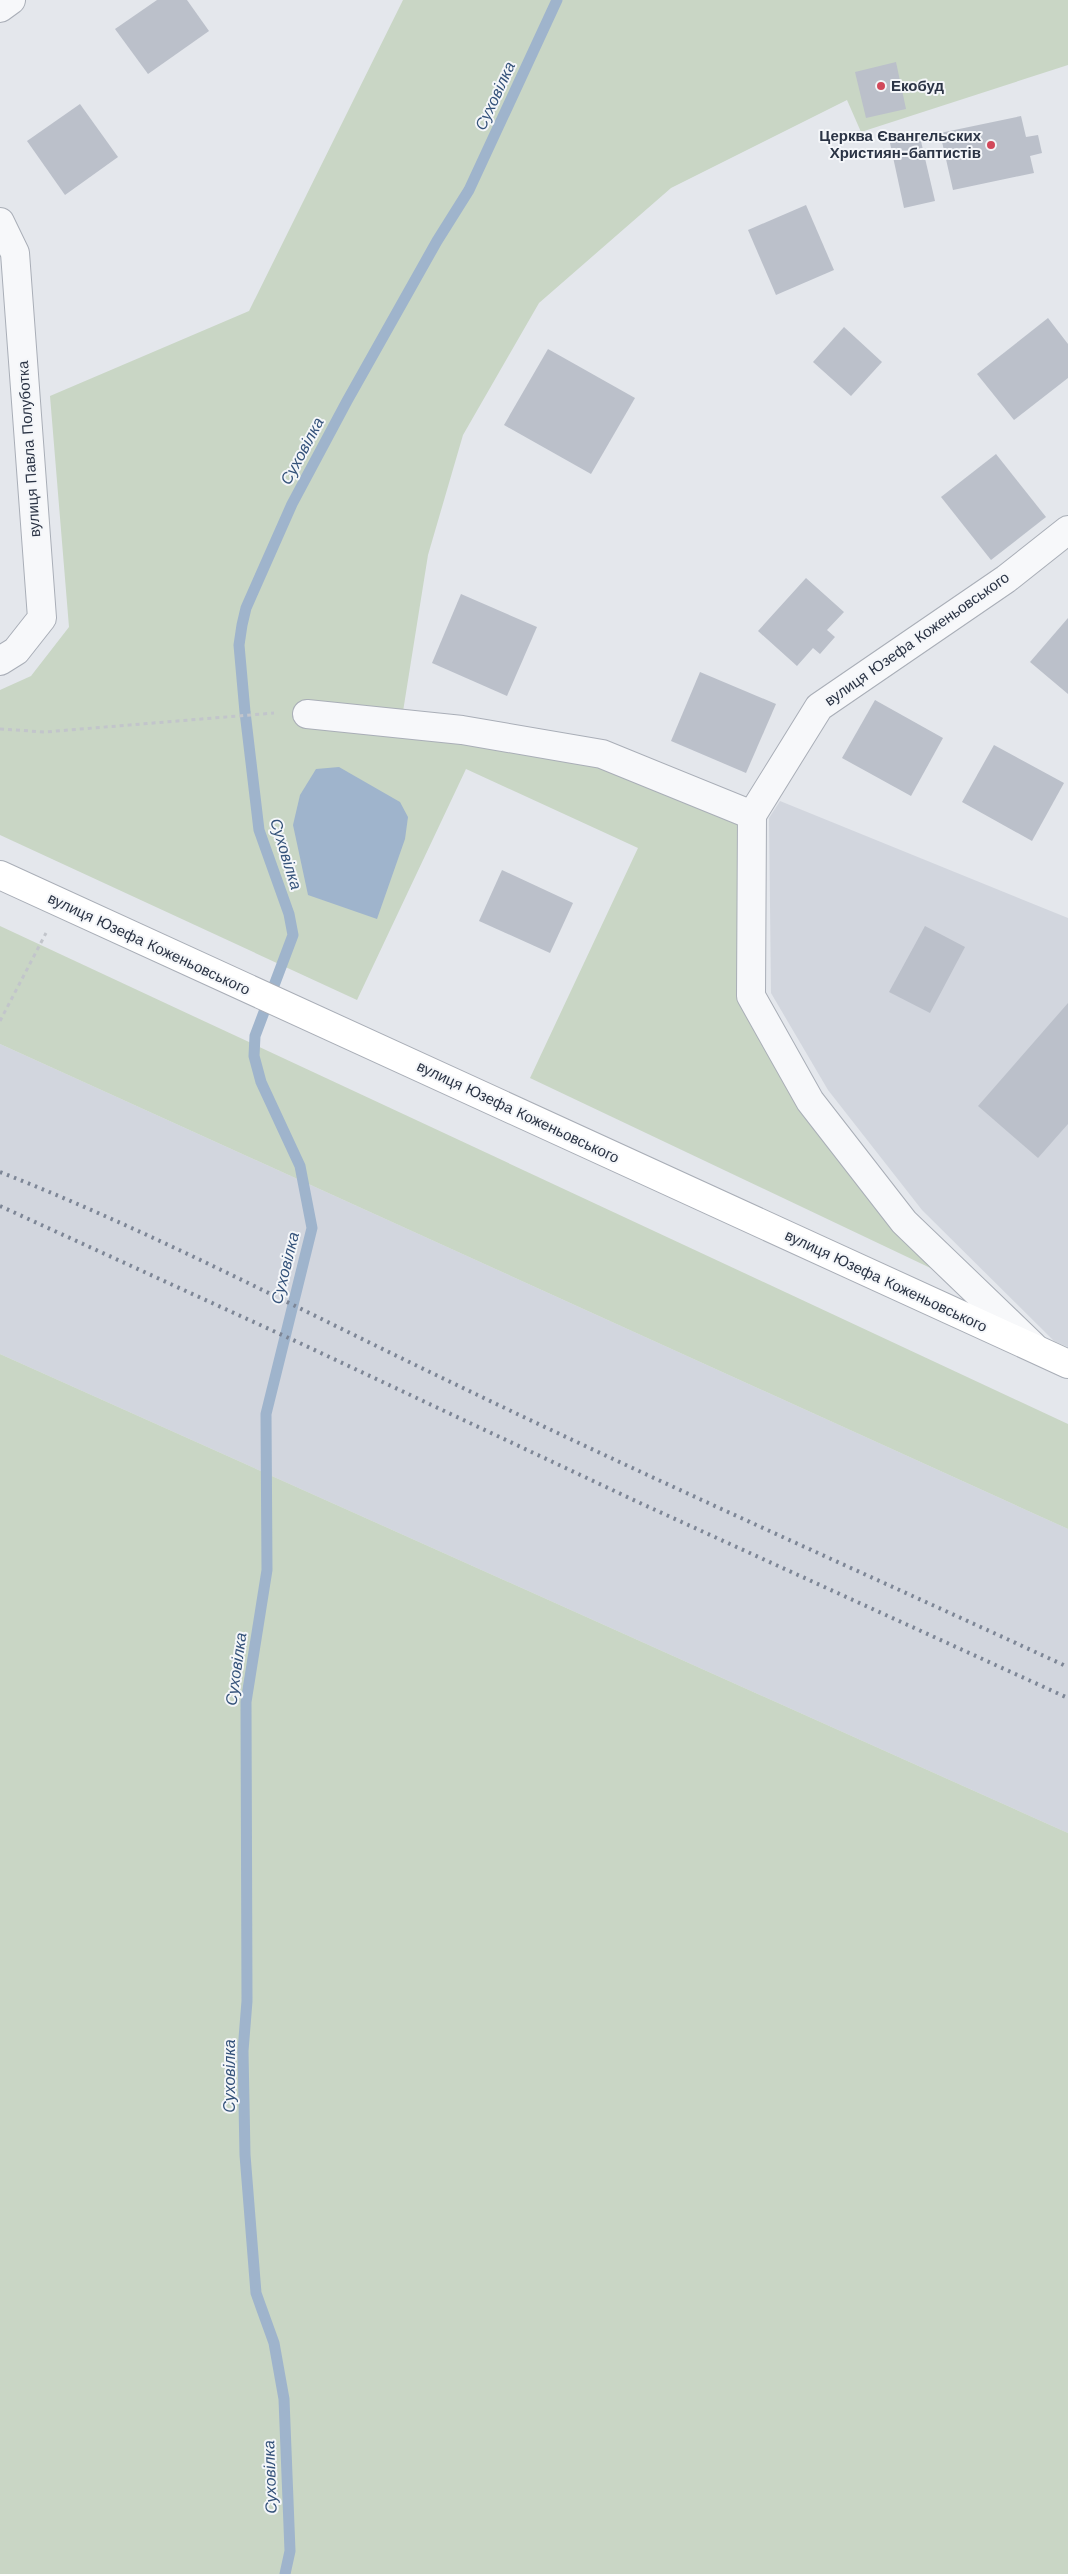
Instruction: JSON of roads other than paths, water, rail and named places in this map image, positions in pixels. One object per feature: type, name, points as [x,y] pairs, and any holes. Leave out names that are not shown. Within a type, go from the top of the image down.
[{"type":"main road","name":"вулиця Юзефа Коженьовського","points":[[0,875],[1068,1364]]},
{"type":"street","points":[[0,8],[11,0]]},
{"type":"street","name":"вулиця Павла Полуботка","points":[[0,222],[15,253],[42,618],[16,651],[0,661]]},
{"type":"street","name":"вулиця Юзефа Коженьовського","points":[[1036,1349],[904,1222],[810,1101],[751,996],[752,815],[818,707],[1006,579],[1068,530]]},
{"type":"street","points":[[307,714],[462,730],[602,754],[752,815]]},
{"type":"water","points":[[339,767],[400,802],[408,817],[405,839],[377,919],[308,895],[293,825],[300,795],[316,769]]},
{"type":"waterway","name":"Суховілка","points":[[285,2574],[290,2551],[284,2399],[274,2343],[256,2293],[245,2155],[243,2051],[247,2001],[246,1702],[267,1570],[266,1414],[312,1228],[300,1166],[261,1082],[254,1056],[255,1036],[293,935],[289,914],[259,830],[239,645],[246,608],[292,504],[347,401],[437,241],[469,190],[557,0]]},
{"type":"railway","points":[[0,1172],[117,1221],[688,1494],[1068,1667]]},
{"type":"railway","points":[[0,1206],[304,1345],[640,1503],[1068,1698]]},
{"type":"place","name":"Екобуд","points":[[881,86]]},
{"type":"place","name":"Церква Євангельских Християн-баптистів","points":[[991,145]]}]
